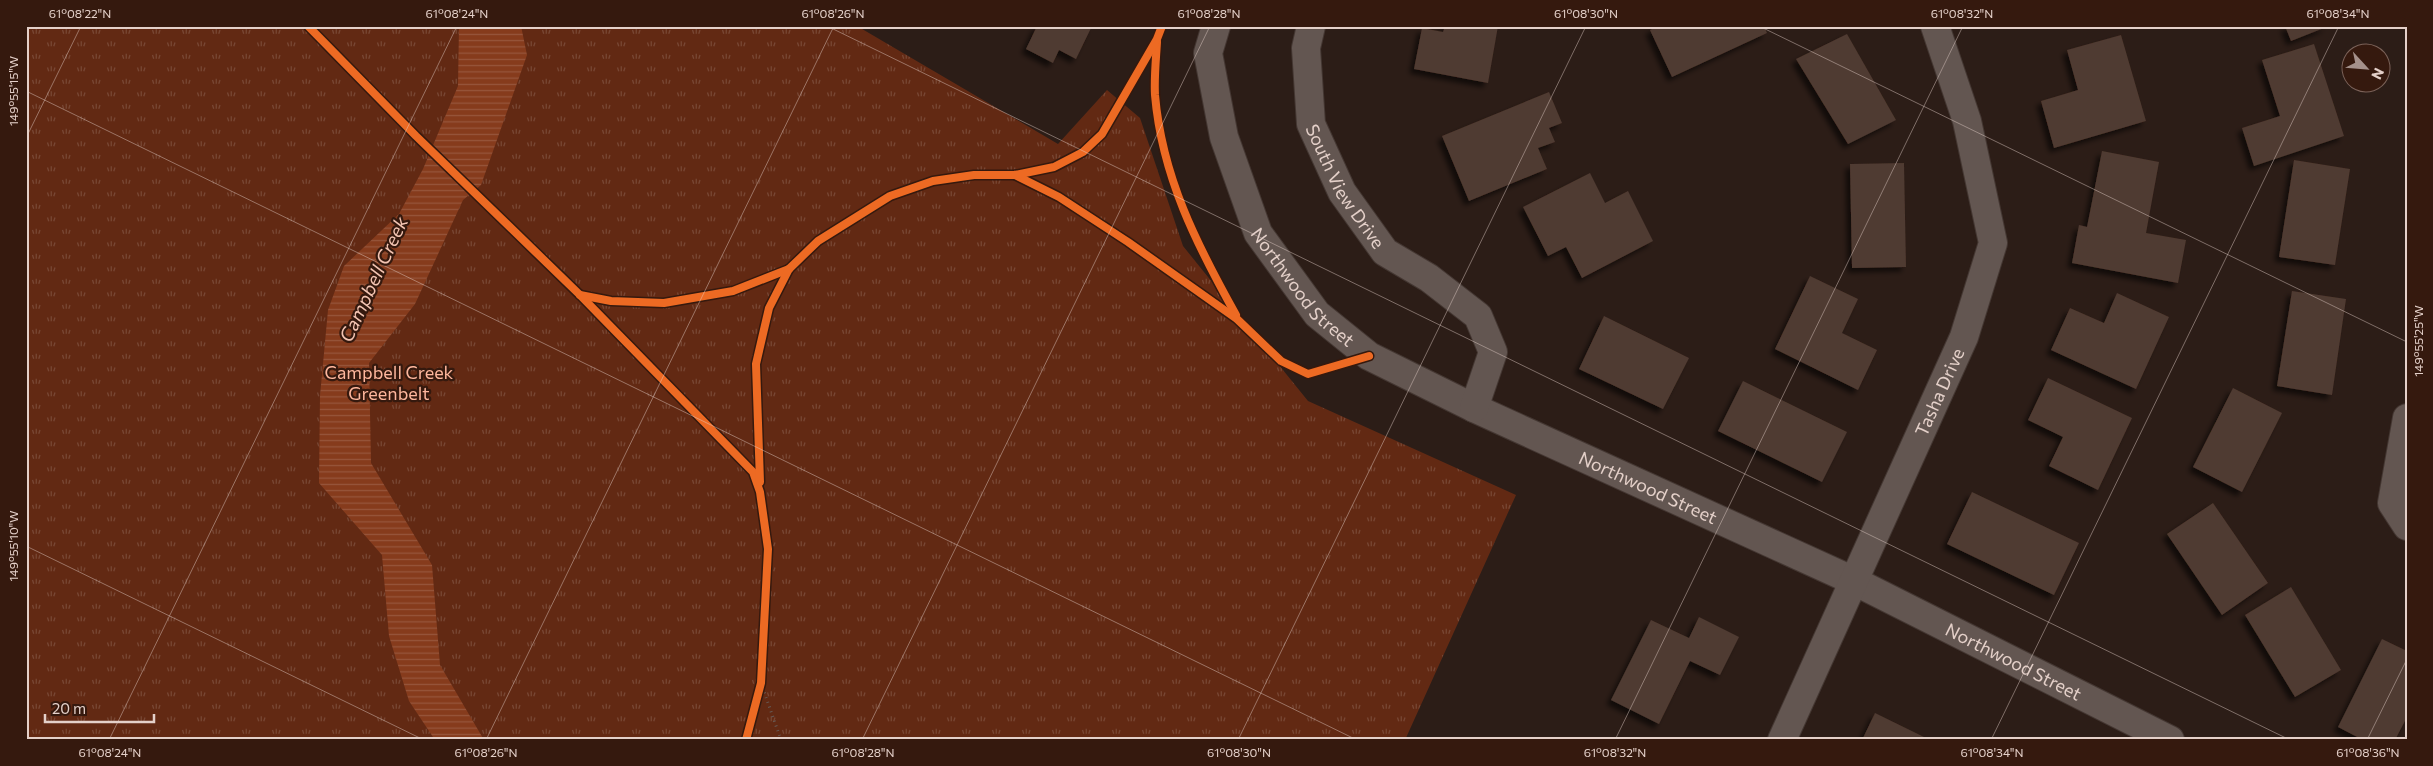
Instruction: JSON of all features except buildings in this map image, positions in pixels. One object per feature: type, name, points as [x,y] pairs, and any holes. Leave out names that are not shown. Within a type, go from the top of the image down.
[{"type":"street","name":"Northwood Street","points":[[1216,26],[1208,53],[1224,136],[1258,233],[1317,314],[1369,356],[1474,408],[1854,581],[2170,740]]},
{"type":"street","name":"South View Drive","points":[[1311,26],[1306,48],[1311,124],[1342,192],[1385,252],[1428,278],[1478,316],[1493,352],[1474,408]]},
{"type":"street","name":"Tasha Drive","points":[[1782,740],[1964,337],[1993,243],[1967,121],[1935,26]]},
{"type":"street","points":[[2407,418],[2392,503],[2407,526]]},
{"type":"path","points":[[756,702],[761,683],[761,673]]},
{"type":"path","points":[[761,683],[781,740]]},
{"type":"green space","name":"Campbell Creek Greenbelt","points":[[26,26],[857,26],[1058,144],[1107,90],[1140,118],[1183,246],[1308,401],[1516,495],[1405,740],[26,740]]},
{"type":"water","name":"Campbell Creek","points":[[459,26],[521,26],[527,55],[481,185],[463,200],[415,304],[369,363],[371,463],[432,565],[440,665],[484,740],[435,740],[409,701],[389,636],[382,555],[319,483],[320,396],[328,310],[344,266],[399,214],[423,169],[458,86]]},
{"type":"cycle path","points":[[308,26],[416,136],[580,295],[753,472],[760,492],[768,549],[761,683],[746,740]]},
{"type":"cycle path","points":[[760,482],[756,364],[769,308],[789,269],[818,241],[890,196],[933,181],[974,175],[1015,175],[1054,167],[1083,152],[1102,134],[1157,39],[1162,26]]},
{"type":"cycle path","points":[[1157,42],[1155,95],[1159,125],[1173,182],[1195,236],[1236,315]]},
{"type":"cycle path","points":[[1015,175],[1059,197],[1128,242],[1237,319],[1281,361],[1308,374],[1369,356]]},
{"type":"cycle path","points":[[580,295],[611,301],[664,303],[733,291],[789,269]]}]
